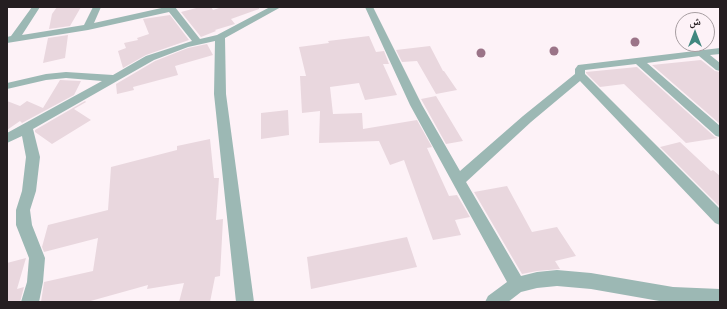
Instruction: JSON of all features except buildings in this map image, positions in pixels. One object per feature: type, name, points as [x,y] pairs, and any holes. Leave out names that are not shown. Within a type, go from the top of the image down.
[{"type":"street","points":[[11,39],[36,7]]},
{"type":"street","points":[[88,26],[96,7]]},
{"type":"street","points":[[7,139],[156,55],[220,37],[277,7]]},
{"type":"street","points":[[369,7],[416,105],[517,285]]},
{"type":"street","points":[[11,39],[88,26],[170,8],[198,42]]},
{"type":"street","points":[[220,37],[220,94],[245,302]]},
{"type":"street","points":[[720,52],[587,66],[580,69],[580,75],[720,219]]},
{"type":"street","points":[[701,53],[720,68]]},
{"type":"street","points":[[638,60],[720,132]]},
{"type":"street","points":[[7,86],[46,77],[66,75],[113,78]]},
{"type":"street","points":[[459,180],[526,119],[580,75]]},
{"type":"street","points":[[27,128],[33,157],[29,191],[23,210],[24,226],[37,258],[35,282],[30,302]]},
{"type":"street","points":[[494,302],[517,285],[537,280],[557,278],[591,281],[673,295],[720,297]]}]
